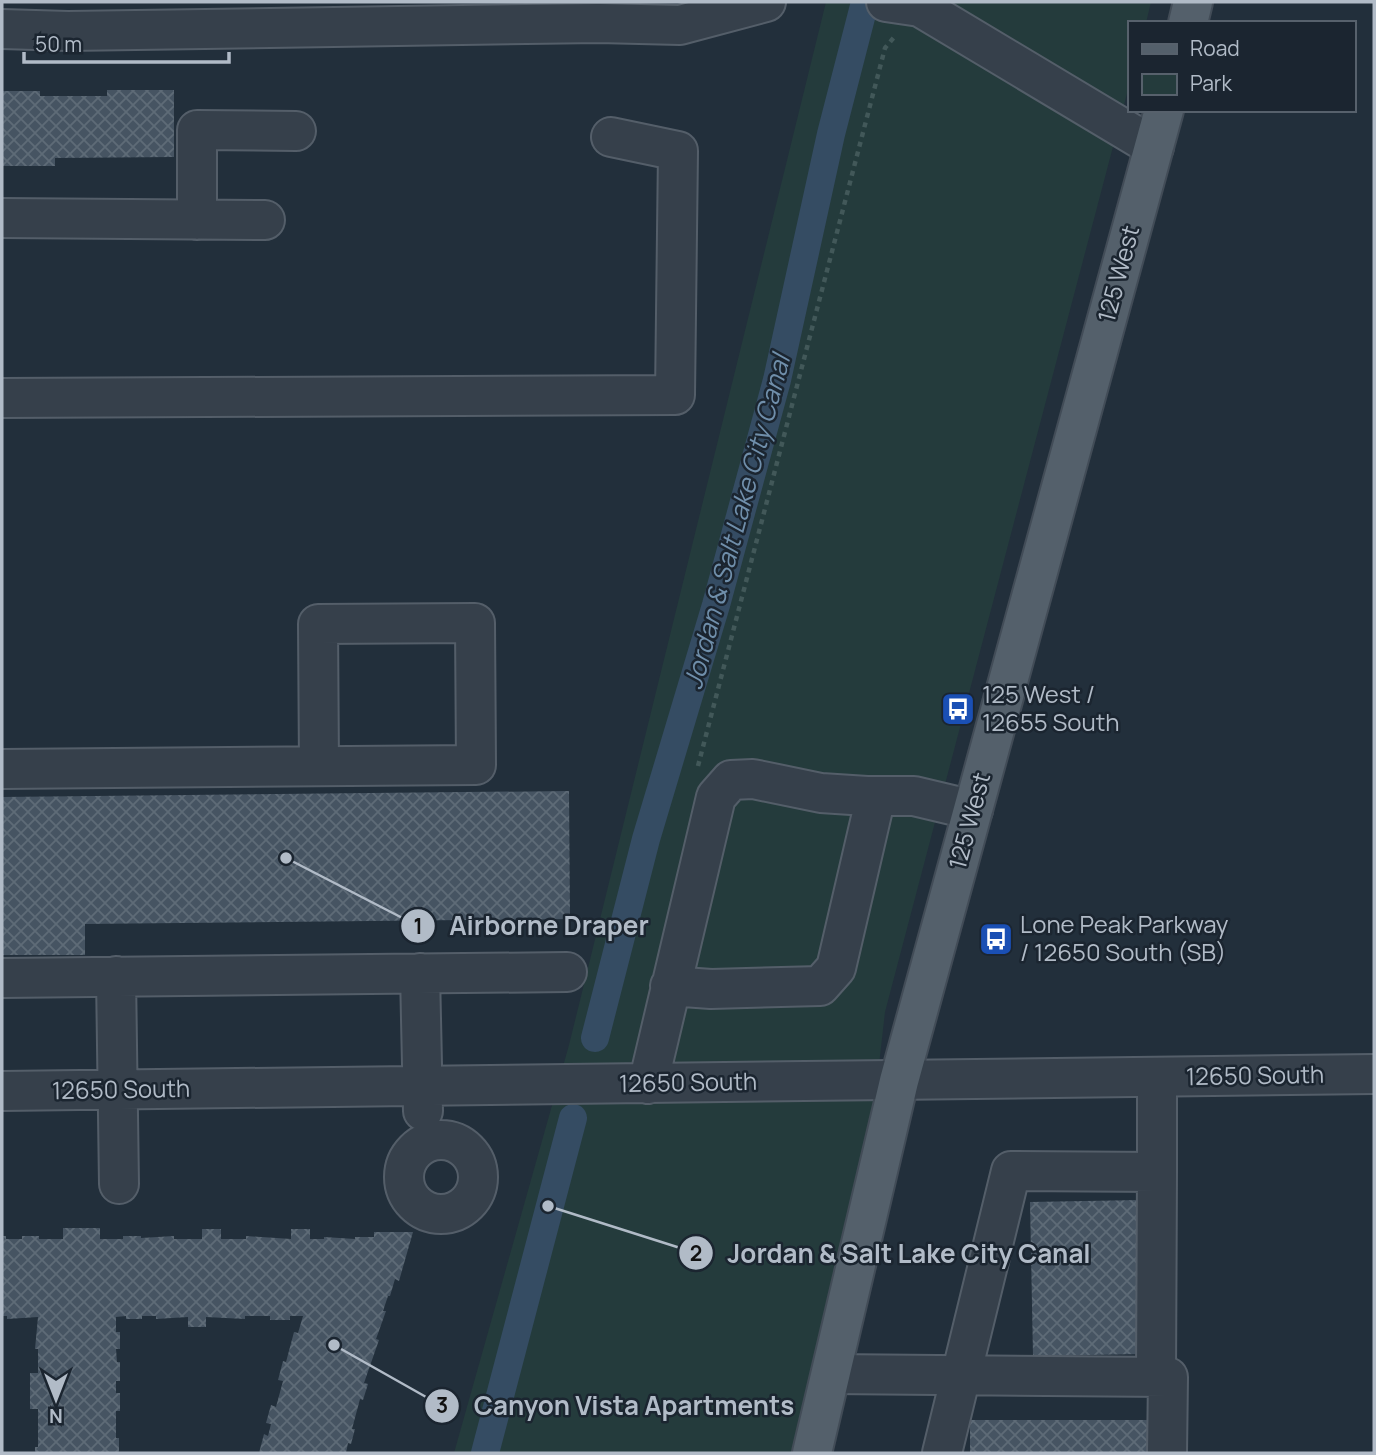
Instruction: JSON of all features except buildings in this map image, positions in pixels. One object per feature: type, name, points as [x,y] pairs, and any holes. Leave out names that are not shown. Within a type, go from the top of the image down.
[{"type":"main road","points":[[1189,21],[1194,2]]},
{"type":"main road","name":"125 West","points":[[812,1453],[900,1081],[1163,112]]},
{"type":"street","points":[[2,29],[68,31],[196,15],[680,25],[766,2]]},
{"type":"street","points":[[904,5],[1154,147]]},
{"type":"street","points":[[197,219],[197,130],[296,131]]},
{"type":"street","points":[[2,398],[676,395],[678,151],[611,137]]},
{"type":"street","points":[[2,218],[265,220]]},
{"type":"street","points":[[2,769],[476,765],[475,623],[318,624],[319,766]]},
{"type":"street","points":[[648,1084],[670,986],[706,788],[731,780],[753,779],[821,793],[914,796],[973,810]]},
{"type":"street","points":[[670,986],[711,989],[820,986],[836,968],[876,796]]},
{"type":"street","points":[[2,978],[567,972]]},
{"type":"street","points":[[420,973],[421,1086],[431,1141]]},
{"type":"street","points":[[116,976],[119,1184]]},
{"type":"street","name":"12650 South","points":[[2,1091],[1374,1074]]},
{"type":"street","points":[[1156,1377],[1157,1078]]},
{"type":"street","points":[[942,1453],[1011,1171],[1157,1172]]},
{"type":"street","points":[[831,1374],[1168,1377],[1167,1453]]},
{"type":"path","points":[[706,788],[885,48],[904,5]]},
{"type":"green space","points":[[826,2],[1151,2],[1146,21],[1128,21],[1128,90],[885,1012],[868,1162],[794,1453],[454,1453],[569,1045]]},
{"type":"waterway","name":"Jordan & Salt Lake City Canal","points":[[595,1038],[646,839],[716,605],[777,380],[831,134],[865,2]]},
{"type":"waterway","name":"Jordan & Salt Lake City Canal","points":[[485,1453],[573,1118]]},
{"type":"place","name":"125 West / 12655 South","points":[[958,709]]},
{"type":"place","name":"Airborne Draper","points":[[286,858]]},
{"type":"place","name":"Lone Peak Parkway / 12650 South (SB)","points":[[996,939]]},
{"type":"place","name":"Jordan & Salt Lake City Canal","points":[[548,1206]]},
{"type":"place","name":"Canyon Vista Apartments","points":[[334,1345]]}]
